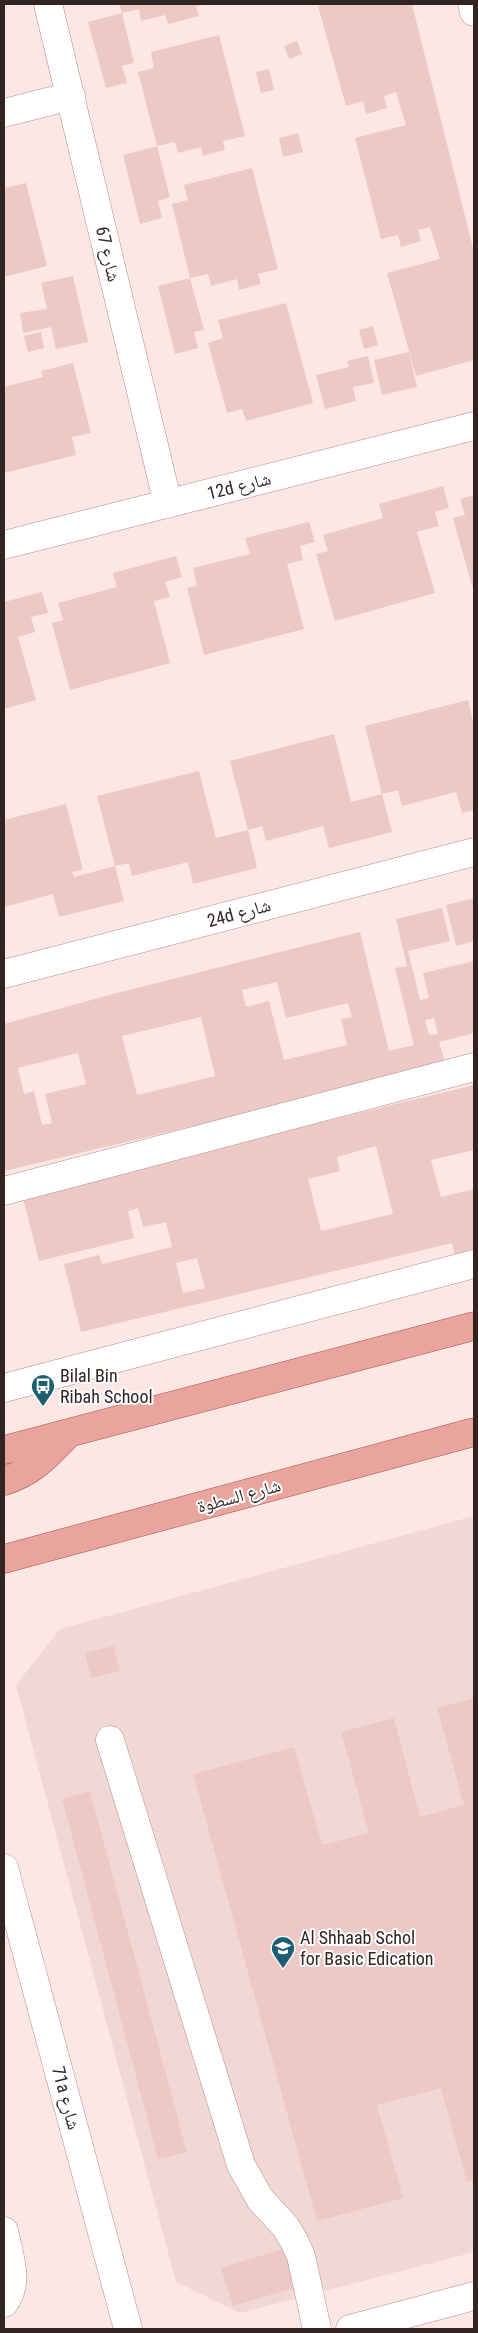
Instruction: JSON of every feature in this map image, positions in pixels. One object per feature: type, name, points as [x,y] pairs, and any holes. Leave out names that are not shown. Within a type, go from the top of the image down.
[{"type":"main road","points":[[4,1450],[474,1326]]},
{"type":"main road","name":"شارع السطوة","points":[[4,1559],[474,1432]]},
{"type":"main road","points":[[4,1481],[33,1468],[69,1433]]},
{"type":"street","name":"شارع 67","points":[[48,4],[168,504]]},
{"type":"street","points":[[472,4],[474,12]]},
{"type":"street","points":[[4,113],[70,96]]},
{"type":"street","name":"12d شارع","points":[[4,546],[474,426]]},
{"type":"street","name":"24d شارع","points":[[4,974],[474,852]]},
{"type":"street","points":[[4,1191],[474,1067]]},
{"type":"street","points":[[4,1388],[474,1264]]},
{"type":"street","points":[[110,1740],[241,2165],[260,2199],[285,2226],[294,2240],[301,2256],[317,2329]]},
{"type":"street","name":"71a شارع","points":[[4,1868],[128,2329]]},
{"type":"street","points":[[4,2231],[13,2279],[9,2297],[4,2303]]},
{"type":"street","points":[[350,2329],[474,2296]]},
{"type":"shaded area","name":"Al Shhaab Schol for Basic Edication","points":[[474,1516],[474,2252],[240,2313],[176,2282],[16,1685],[60,1629]]},
{"type":"building","points":[[119,4],[205,4],[196,7],[199,16],[168,24],[165,15],[141,21],[139,9],[122,13]]},
{"type":"building","points":[[325,4],[412,4],[474,252],[474,360],[416,376],[387,273],[440,259],[430,227],[418,230],[421,241],[401,247],[398,235],[381,239],[355,138],[406,125],[396,92],[384,96],[387,108],[366,114],[363,101],[346,106],[318,6]]},
{"type":"building","points":[[122,13],[134,63],[122,66],[127,83],[106,88],[88,22]]},
{"type":"building","points":[[219,35],[245,136],[223,141],[225,150],[203,156],[201,147],[178,153],[175,142],[157,146],[138,72],[154,68],[151,52]]},
{"type":"building","points":[[297,41],[302,54],[289,59],[284,46]]},
{"type":"building","points":[[269,69],[274,90],[261,93],[256,72]]},
{"type":"building","points":[[298,133],[303,152],[283,157],[279,138]]},
{"type":"building","points":[[157,146],[170,197],[158,201],[162,218],[140,224],[123,155]]},
{"type":"building","points":[[252,168],[278,269],[258,274],[261,284],[239,290],[237,279],[211,286],[208,274],[190,278],[172,204],[188,200],[184,185]]},
{"type":"building","points":[[26,183],[47,266],[4,277],[4,188]]},
{"type":"building","points":[[73,276],[88,342],[56,349],[51,327],[23,333],[20,313],[47,309],[41,283]]},
{"type":"building","points":[[190,278],[204,330],[194,332],[198,348],[175,354],[158,286]]},
{"type":"building","points":[[286,303],[313,403],[246,421],[242,409],[227,413],[208,343],[223,338],[218,320]]},
{"type":"building","points":[[373,326],[378,345],[364,349],[359,330]]},
{"type":"building","points":[[41,332],[44,348],[28,352],[24,336]]},
{"type":"building","points":[[409,352],[417,387],[382,395],[374,360]]},
{"type":"building","points":[[368,356],[374,383],[353,387],[356,401],[325,409],[316,375],[349,367],[347,361]]},
{"type":"building","points":[[73,363],[91,433],[72,437],[76,455],[4,473],[4,387],[43,377],[41,371]]},
{"type":"building","points":[[443,486],[449,508],[435,512],[439,526],[417,532],[435,593],[335,621],[316,554],[328,551],[323,535],[383,518],[379,504]]},
{"type":"building","points":[[474,495],[474,585],[472,586],[453,518],[465,515],[460,499]]},
{"type":"building","points":[[309,522],[315,542],[300,546],[303,560],[287,564],[304,629],[204,655],[187,588],[197,586],[193,568],[250,554],[245,538]]},
{"type":"building","points":[[176,556],[182,577],[165,582],[170,597],[154,601],[170,663],[70,690],[52,623],[63,620],[58,603],[117,587],[113,573]]},
{"type":"building","points":[[42,592],[48,613],[31,617],[35,632],[18,637],[36,700],[4,709],[4,602]]},
{"type":"building","points":[[468,700],[474,725],[474,810],[462,813],[456,792],[402,806],[398,790],[382,794],[365,726]]},
{"type":"building","points":[[334,734],[351,802],[382,794],[392,832],[329,848],[323,826],[266,841],[262,826],[248,830],[230,761]]},
{"type":"building","points":[[199,771],[216,838],[248,830],[257,868],[193,884],[188,862],[132,876],[129,863],[115,866],[97,796]]},
{"type":"building","points":[[66,804],[83,870],[72,872],[74,877],[115,866],[124,901],[59,917],[53,894],[4,907],[4,820]]},
{"type":"building","points":[[474,898],[474,941],[456,946],[446,905]]},
{"type":"building","points":[[442,908],[450,941],[408,951],[420,1000],[429,998],[423,973],[474,961],[474,1033],[439,1042],[446,1066],[4,1171],[4,1024],[113,994],[360,932],[389,1051],[414,1045],[395,968],[407,966],[396,919]],"holes":[[[277,982],[286,1018],[348,1003],[352,1017],[341,1019],[347,1045],[284,1060],[269,1001],[246,1007],[242,990]],[[201,1017],[215,1076],[137,1095],[122,1036]],[[434,1018],[438,1034],[429,1035],[425,1020]],[[78,1053],[86,1084],[45,1094],[52,1123],[42,1125],[34,1091],[24,1094],[18,1068]]]},
{"type":"building","points":[[474,1085],[474,1150],[431,1160],[441,1197],[474,1189],[474,1253],[455,1257],[452,1243],[81,1332],[64,1264],[99,1255],[102,1264],[172,1247],[166,1222],[143,1227],[138,1208],[128,1211],[134,1238],[39,1261],[23,1198],[276,1133]],"holes":[[[376,1146],[393,1214],[321,1231],[308,1179],[340,1171],[337,1157]],[[197,1258],[205,1288],[183,1293],[176,1263]]]},
{"type":"building","points":[[114,1646],[120,1671],[91,1678],[85,1653]]},
{"type":"building","points":[[474,1698],[474,2180],[467,2182],[441,2088],[377,2105],[403,2198],[317,2221],[193,1774],[294,1747],[322,1845],[369,1833],[341,1732],[394,1718],[420,1817],[464,1805],[437,1708]]},
{"type":"building","points":[[90,1791],[187,2152],[158,2159],[62,1799]]},
{"type":"building","points":[[286,2248],[298,2287],[233,2306],[221,2268]]},
{"type":"place","name":"Bilal Bin Ribah School","points":[[43,1407]]},
{"type":"place","name":"Al Shhaab Schol for Basic Edication","points":[[283,1969]]}]
